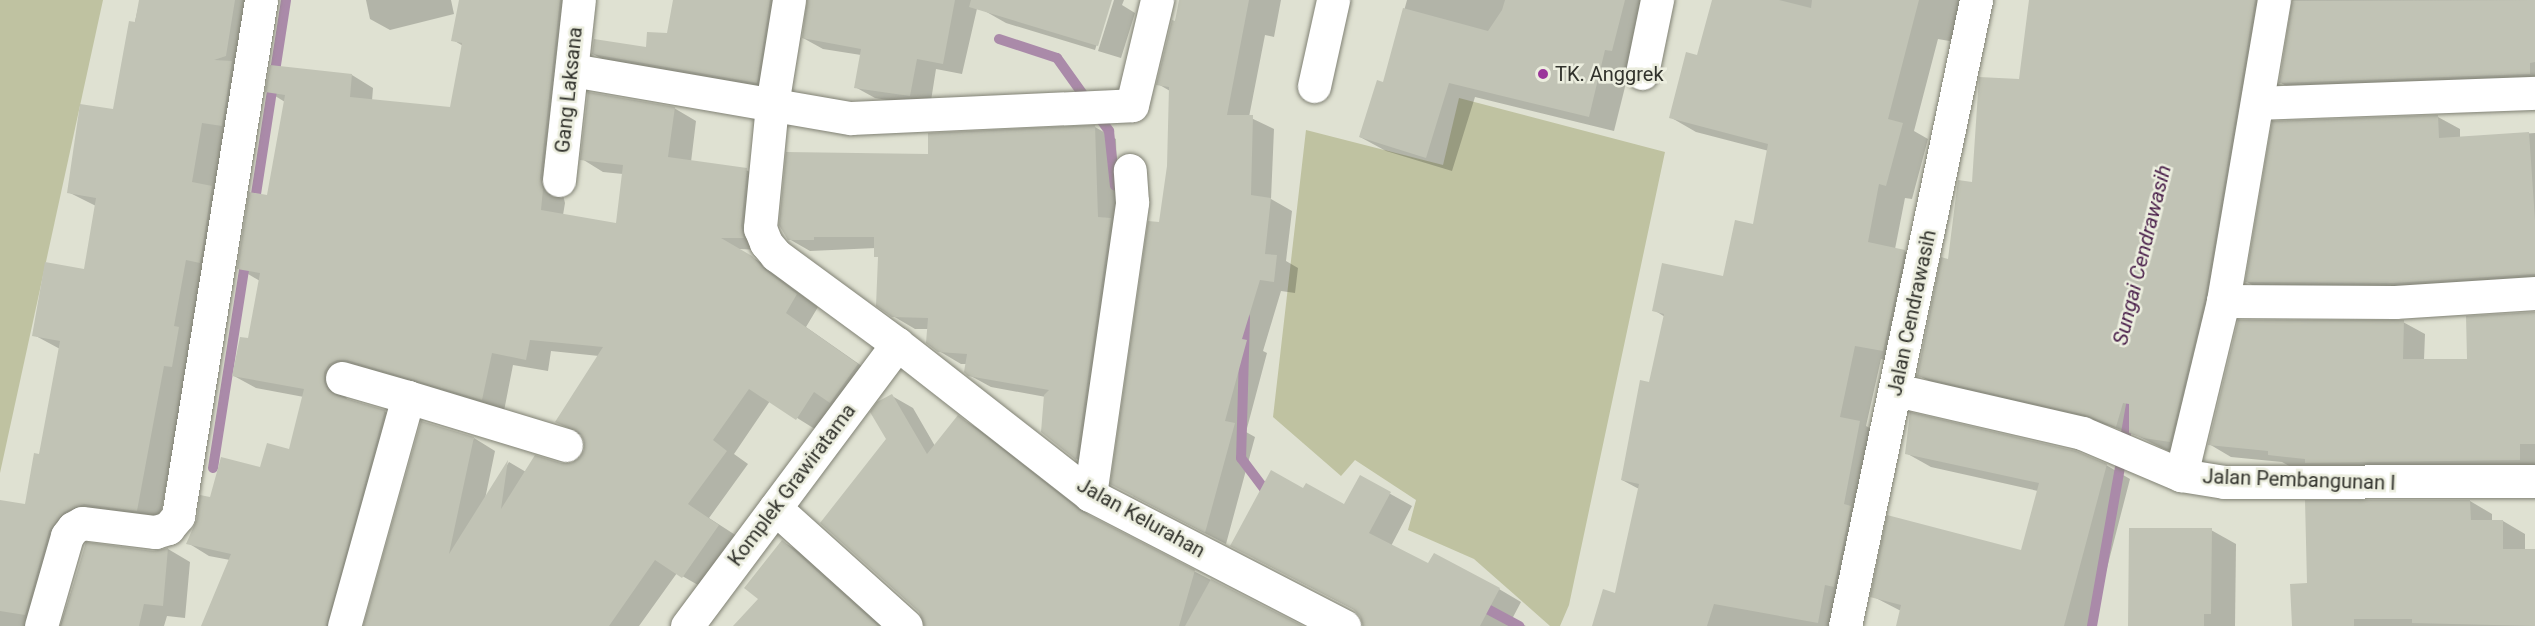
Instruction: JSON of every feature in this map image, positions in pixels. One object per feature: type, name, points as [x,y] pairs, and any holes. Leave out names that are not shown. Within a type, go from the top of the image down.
[{"type":"street","points":[[41,626],[64,547],[73,528],[82,523],[155,532],[168,528],[178,516],[261,0]]},
{"type":"street","name":"Gang Laksana","points":[[560,180],[579,0]]},
{"type":"street","name":"Jalan Kelurahan","points":[[789,0],[772,105],[760,228],[766,243],[776,255],[897,344],[1090,495],[1344,626]]},
{"type":"street","points":[[572,70],[851,118],[1132,105],[1157,0]]},
{"type":"street","points":[[1314,86],[1333,0]]},
{"type":"street","points":[[1642,73],[1657,0]]},
{"type":"street","name":"Jalan Cendrawasih","points":[[1845,626],[1976,0]]},
{"type":"street","points":[[2175,472],[2223,301],[2274,0]]},
{"type":"street","points":[[2258,103],[2535,93]]},
{"type":"street","points":[[1090,495],[1132,202],[1130,170]]},
{"type":"street","points":[[2223,301],[2395,302],[2535,293]]},
{"type":"street","name":"Komplek Grawiratama","points":[[687,626],[897,344]]},
{"type":"street","points":[[342,378],[566,445]]},
{"type":"street","name":"Jalan Pembangunan I","points":[[1896,390],[2082,433],[2175,472],[2223,482],[2535,481]]},
{"type":"street","points":[[344,626],[408,397]]},
{"type":"street","points":[[775,508],[906,626]]},
{"type":"green space","points":[[0,0],[103,0],[0,473]]},
{"type":"green space","points":[[1459,98],[1665,152],[1569,605],[1560,626],[1550,626],[1474,559],[1408,530],[1416,500],[1355,460],[1341,476],[1273,417],[1306,130],[1443,165]]},
{"type":"building","points":[[139,0],[235,0],[226,56],[214,60],[232,61],[222,126],[202,123],[192,182],[212,186],[200,263],[186,260],[174,326],[179,327],[172,367],[164,366],[137,511],[84,504],[64,512],[49,531],[25,615],[0,611],[0,500],[25,504],[34,453],[39,454],[60,341],[32,336],[45,262],[84,269],[96,198],[67,193],[80,104],[113,109],[129,21],[135,22]]},
{"type":"building","points":[[459,0],[560,0],[540,178],[543,189],[541,210],[616,223],[623,165],[580,160],[588,92],[675,107],[668,157],[747,168],[741,226],[744,238],[721,238],[752,256],[765,270],[797,294],[786,313],[858,364],[830,403],[814,392],[796,420],[749,389],[713,440],[727,451],[688,504],[719,525],[682,578],[655,560],[609,626],[363,626],[421,421],[474,437],[449,554],[508,460],[501,509],[535,455],[561,463],[571,463],[579,458],[584,450],[584,441],[580,433],[555,422],[603,347],[530,340],[526,360],[492,353],[482,400],[347,360],[337,360],[329,364],[324,372],[324,382],[328,391],[337,396],[385,410],[326,626],[201,626],[231,554],[186,544],[197,519],[200,495],[210,497],[221,457],[260,467],[267,443],[289,449],[304,389],[232,376],[240,337],[248,338],[260,273],[237,269],[249,192],[267,195],[285,95],[265,92],[270,65],[352,74],[350,97],[450,107],[462,43],[451,41]]},
{"type":"building","points":[[673,0],[770,0],[757,83],[592,54],[594,39],[646,47],[647,32],[667,33]]},
{"type":"building","points":[[807,0],[955,0],[943,64],[917,59],[910,96],[854,88],[861,49],[802,38]]},
{"type":"building","points":[[971,0],[1112,0],[1098,46],[969,7]]},
{"type":"building","points":[[1179,0],[1249,0],[1227,115],[1253,115],[1251,195],[1271,198],[1265,254],[1277,255],[1274,282],[1260,280],[1242,339],[1247,340],[1225,421],[1235,423],[1205,533],[1110,484],[1148,221],[1159,222],[1167,166],[1169,87],[1156,85]]},
{"type":"building","points":[[1505,0],[1625,0],[1612,51],[1605,50],[1589,117],[1449,83],[1426,158],[1359,137],[1377,80],[1383,82],[1403,8],[1488,31],[1502,10]]},
{"type":"building","points":[[1712,0],[1779,0],[1811,8],[1812,0],[1919,0],[1888,119],[1903,123],[1886,186],[1879,184],[1868,242],[1905,250],[1883,351],[1855,346],[1840,417],[1860,421],[1844,504],[1851,506],[1834,587],[1825,585],[1818,623],[1714,604],[1707,626],[1592,626],[1603,589],[1615,593],[1639,484],[1621,480],[1640,380],[1649,382],[1664,314],[1652,311],[1662,263],[1723,276],[1735,220],[1753,224],[1768,144],[1669,118],[1686,52],[1697,55]]},
{"type":"building","points":[[2029,0],[2255,0],[2205,297],[2170,442],[2143,438],[2129,433],[2129,404],[2123,403],[2116,427],[2086,415],[1917,376],[1941,257],[1948,259],[1958,180],[1972,182],[1979,77],[2019,79]]},
{"type":"building","points":[[2535,0],[2535,62],[2530,63],[2530,74],[2279,83],[2292,1]]},
{"type":"building","points":[[2438,115],[2439,138],[2529,132],[2535,220],[2535,274],[2394,283],[2245,282],[2272,121]]},
{"type":"building","points":[[1095,125],[1098,217],[1111,218],[1076,460],[1041,432],[1044,395],[1049,390],[968,376],[964,372],[967,354],[938,352],[926,343],[928,318],[892,317],[876,306],[878,257],[874,257],[874,237],[814,237],[814,240],[788,240],[779,225],[786,152],[928,154],[928,133]]},
{"type":"building","points":[[2535,312],[2535,444],[2520,444],[2520,460],[2305,463],[2305,459],[2268,455],[2268,451],[2208,445],[2238,320],[2404,320],[2403,359],[2467,359],[2466,316]]},
{"type":"building","points":[[892,394],[927,454],[958,415],[1079,510],[1195,570],[1179,626],[924,626],[919,612],[820,523],[886,439],[870,412],[877,402]]},
{"type":"building","points":[[1910,412],[2076,451],[2107,464],[2064,626],[1896,626],[1901,605],[1870,597],[1887,515],[2021,550],[2039,483],[1905,454]]},
{"type":"building","points":[[1271,470],[1303,488],[1306,483],[1344,504],[1360,475],[1391,492],[1369,533],[1428,563],[1434,553],[1500,588],[1480,626],[1363,626],[1360,616],[1353,609],[1230,546]]},
{"type":"building","points":[[2305,500],[2470,500],[2471,520],[2503,520],[2503,549],[2535,549],[2535,626],[2412,623],[2412,619],[2354,619],[2354,626],[2292,626],[2290,584],[2307,583]]},
{"type":"building","points":[[2129,528],[2212,528],[2211,614],[2204,614],[2204,626],[2128,626]]},
{"type":"building","points":[[782,540],[878,626],[733,626],[758,599],[744,588]]},
{"type":"building","points":[[86,542],[153,551],[168,548],[163,606],[144,604],[139,626],[61,626]]},
{"type":"building","points":[[1211,579],[1303,626],[1185,626]]},
{"type":"waterway","points":[[254,207],[286,0]]},
{"type":"waterway","points":[[999,39],[1057,58],[1109,131],[1115,186]]},
{"type":"waterway","points":[[213,468],[246,258]]},
{"type":"waterway","points":[[1245,317],[1241,458],[1265,490],[1271,494]]},
{"type":"waterway","name":"Sungai Cendrawasih","points":[[2092,626],[2131,404]]},
{"type":"waterway","points":[[1478,604],[1519,626]]},
{"type":"place","name":"TK. Anggrek","points":[[1543,74]]}]
